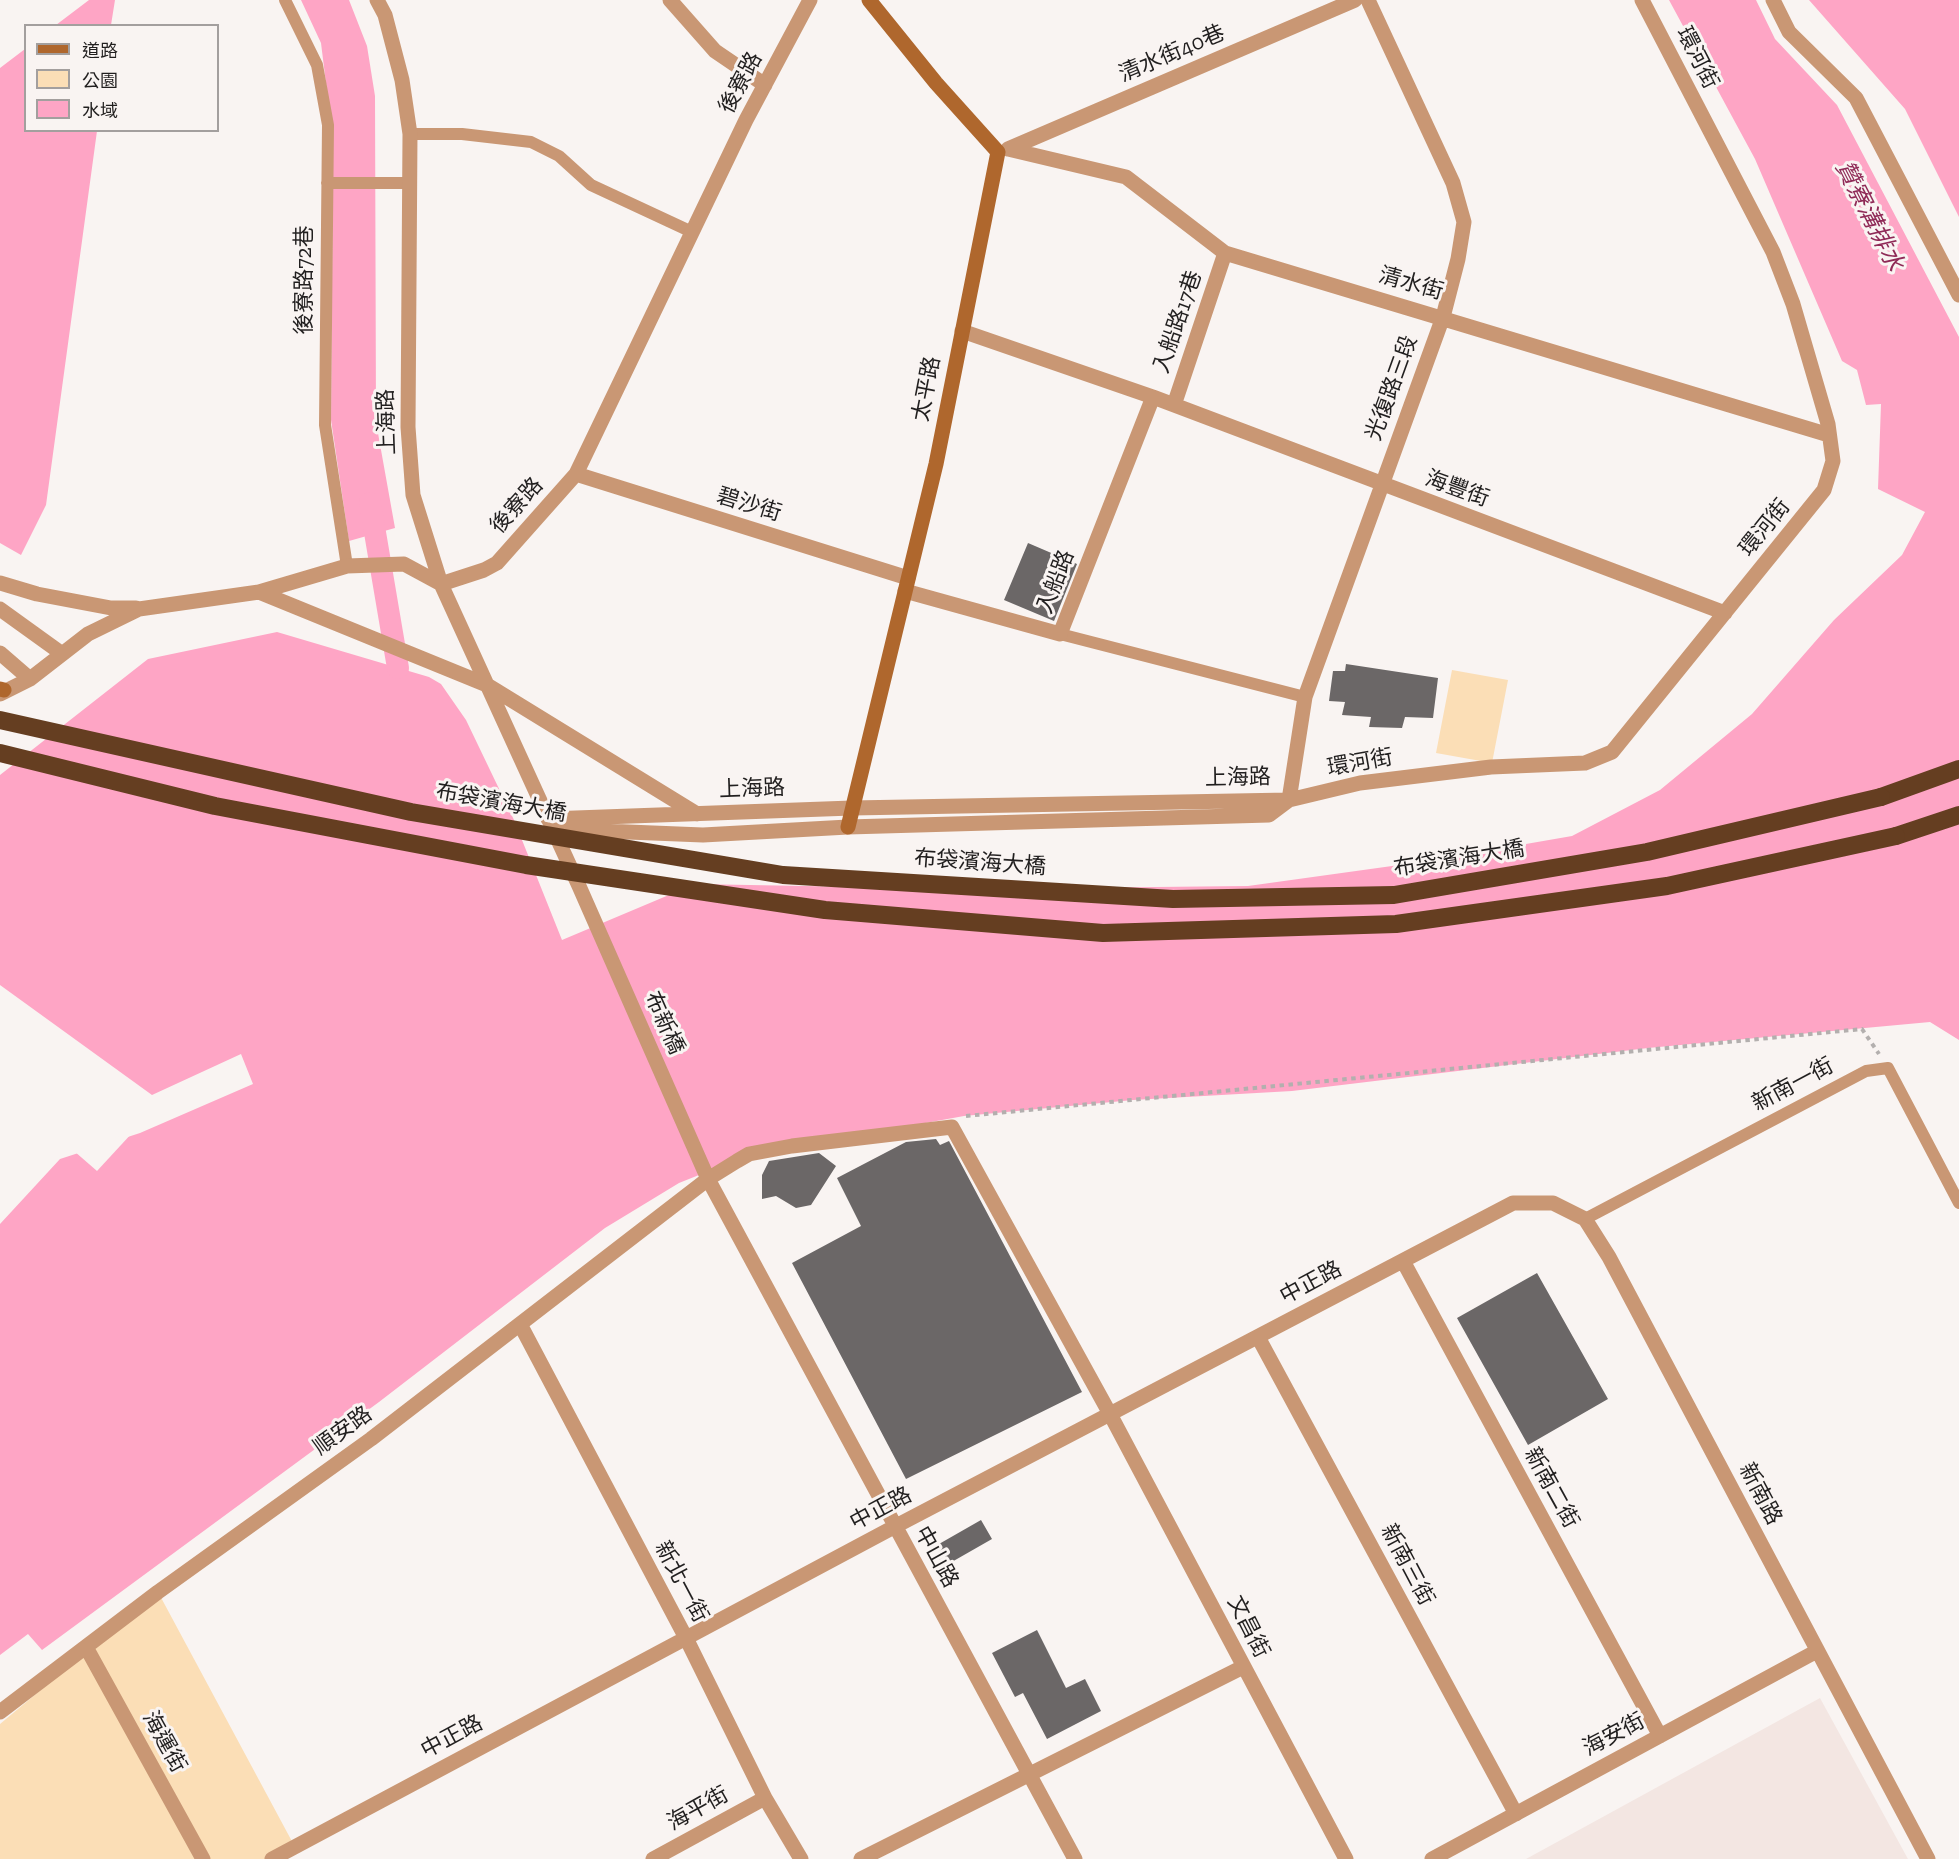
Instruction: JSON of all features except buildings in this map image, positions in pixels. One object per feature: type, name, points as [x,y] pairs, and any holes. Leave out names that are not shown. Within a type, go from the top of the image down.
[{"type":"highway","name":"布袋濱海大橋","points":[[0,720],[411,812],[783,875],[1173,900],[1394,895],[1647,852],[1881,798],[1959,775]]},
{"type":"highway","points":[[0,753],[215,806],[526,865],[825,910],[1103,933],[1396,924],[1667,886],[1896,836],[1959,817]]},
{"type":"highway","points":[[1881,798],[1959,769]]},
{"type":"main road","points":[[869,0],[936,83],[1003,151]]},
{"type":"main road","name":"太平路","points":[[848,827],[936,464],[962,331],[1003,151]]},
{"type":"street","name":"上海路","points":[[377,0],[385,15],[402,80],[410,134],[408,427],[413,495],[441,584],[579,886]]},
{"type":"street","points":[[670,0],[715,51],[765,85]]},
{"type":"street","name":"後寮路","points":[[441,584],[496,563],[576,474],[692,232],[810,0]]},
{"type":"street","name":"清水街40巷","points":[[1003,151],[1355,0]]},
{"type":"street","name":"光復路三段","points":[[1289,800],[1305,697],[1443,317],[1458,259],[1464,222],[1454,183],[1368,0]]},
{"type":"street","name":"環河街","points":[[1289,800],[1360,783],[1491,767],[1585,763],[1612,752],[1824,490],[1833,461],[1829,435],[1793,304],[1773,252],[1642,0]]},
{"type":"street","points":[[1773,0],[1789,32],[1856,98],[1959,295]]},
{"type":"street","name":"清水街","points":[[1003,151],[1126,177],[1225,253],[1829,435]]},
{"type":"street","name":"入船路17巷","points":[[1174,405],[1225,253]]},
{"type":"street","points":[[962,331],[1174,405]]},
{"type":"street","name":"入船路","points":[[907,584],[1060,634],[1153,397]]},
{"type":"street","name":"海豐街","points":[[1174,405],[1725,613]]},
{"type":"street","name":"碧沙街","points":[[576,474],[907,584]]},
{"type":"street","points":[[0,583],[37,594],[111,608],[139,609],[259,592],[347,567],[404,564],[441,584]]},
{"type":"street","points":[[259,592],[487,685],[697,813]]},
{"type":"street","points":[[0,609],[61,653]]},
{"type":"street","points":[[1,691],[30,679],[88,634],[139,609]]},
{"type":"street","points":[[0,653],[30,679]]},
{"type":"street","name":"上海路","points":[[548,819],[852,808],[1289,800]]},
{"type":"street","name":"上海路","points":[[548,819],[578,830],[703,835],[848,827],[1269,815],[1289,800]]},
{"type":"street","name":"布新橋","points":[[579,886],[708,1179]]},
{"type":"street","name":"順安路","points":[[0,1712],[371,1439],[521,1326],[708,1179],[749,1155],[792,1146],[952,1127]]},
{"type":"street","name":"文昌街","points":[[952,1127],[1110,1414],[1346,1859]]},
{"type":"street","name":"中山路","points":[[708,1179],[1075,1859]]},
{"type":"street","name":"中正路","points":[[272,1859],[894,1527],[1513,1203],[1553,1203],[1585,1219]]},
{"type":"street","name":"新南路","points":[[1585,1219],[1609,1257],[1928,1859]]},
{"type":"street","name":"新南二街","points":[[1402,1261],[1660,1736]]},
{"type":"street","name":"新北一街","points":[[521,1326],[686,1638],[765,1798],[801,1859]]},
{"type":"street","name":"新南三街","points":[[1258,1337],[1516,1814]]},
{"type":"street","name":"海運街","points":[[86,1647],[203,1859]]},
{"type":"street","name":"海安街","points":[[1432,1859],[1817,1651]]},
{"type":"street","points":[[861,1859],[1243,1667]]},
{"type":"street","name":"海平街","points":[[653,1859],[765,1798]]},
{"type":"lane","name":"後寮路72巷","points":[[285,0],[317,65],[327,125],[325,425],[347,567]]},
{"type":"lane","points":[[410,134],[462,134],[531,142],[559,156],[591,184],[692,232]]},
{"type":"lane","points":[[327,183],[410,183]]},
{"type":"lane","points":[[1060,634],[1305,697]]},
{"type":"lane","points":[[1888,1068],[1959,1203]]},
{"type":"lane","name":"新南一街","points":[[1585,1219],[1866,1071],[1888,1068]]},
{"type":"path","points":[[952,1127],[964,1116],[1862,1029],[1888,1068]]},
{"type":"shaded area","points":[[1820,1698],[1908,1859],[1526,1859]]},
{"type":"green space","points":[[1452,670],[1508,680],[1492,763],[1436,753]]},
{"type":"green space","points":[[158,1592],[295,1847],[274,1859],[0,1859],[0,1724]]},
{"type":"water","points":[[89,0],[115,0],[111,24],[57,24]]},
{"type":"water","points":[[301,0],[349,0],[367,46],[375,96],[376,422],[395,528],[349,541],[331,420],[333,140],[321,43]]},
{"type":"water","name":"贊寮溝排水","points":[[1669,0],[1756,0],[1775,39],[1837,105],[1959,337],[1959,1040],[1930,1022],[1648,1048],[1292,1091],[1133,1100],[964,1116],[749,1155],[679,1183],[605,1228],[379,1402],[42,1650],[28,1634],[0,1655],[0,1224],[60,1159],[140,1133],[253,1084],[241,1054],[152,1095],[0,985],[0,775],[148,659],[277,632],[429,677],[441,684],[466,720],[514,820],[562,940],[695,884],[968,889],[1248,886],[1428,861],[1572,836],[1660,790],[1752,714],[1834,620],[1902,555],[1925,512],[1878,489],[1881,404],[1866,405],[1857,370],[1842,361],[1755,159]]},
{"type":"water","points":[[1809,0],[1959,0],[1959,217],[1905,109]]},
{"type":"water","points":[[24,50],[24,132],[97,132],[46,505],[21,555],[0,543],[0,68]]},
{"type":"pier","points":[[133,1132],[97,1171],[74,1151]]},
{"type":"waterway","points":[[370,503],[398,668]]}]
